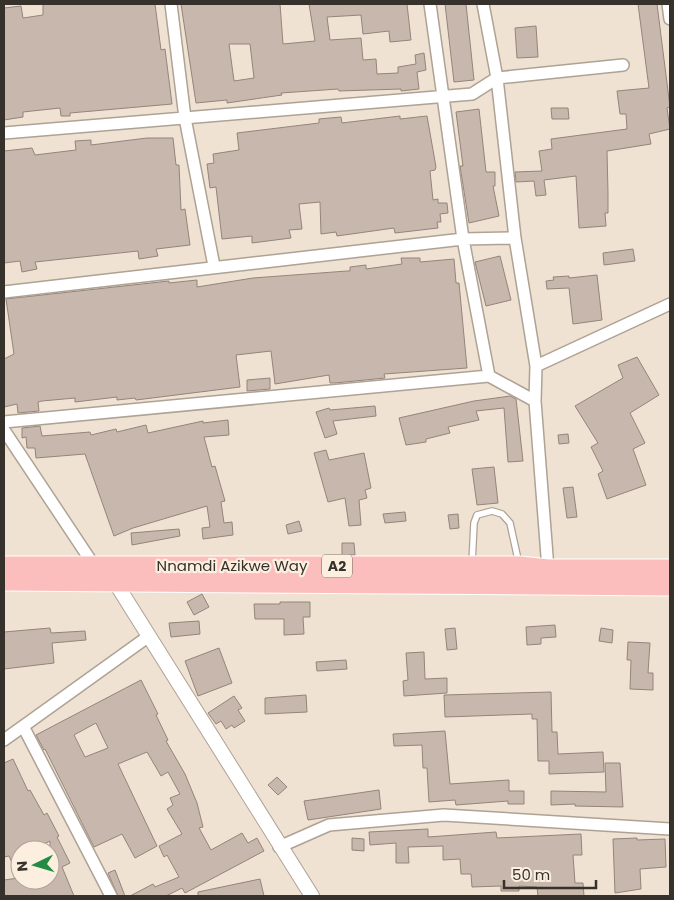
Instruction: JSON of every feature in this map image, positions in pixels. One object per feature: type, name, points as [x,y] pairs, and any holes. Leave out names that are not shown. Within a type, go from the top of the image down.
[{"type":"highway","name":"Nnamdi Azikwe Way","points":[[4,566],[520,566],[548,569],[670,569]]},
{"type":"highway","name":"Nnamdi Azikwe Way","points":[[4,581],[670,586]]},
{"type":"street","points":[[170,4],[185,118],[214,266]]},
{"type":"street","points":[[430,4],[441,97],[463,239],[488,376]]},
{"type":"street","points":[[484,4],[497,78],[515,238],[536,366],[535,401],[548,569]]},
{"type":"street","points":[[668,4],[670,20]]},
{"type":"street","points":[[4,133],[472,94],[497,78],[623,65]]},
{"type":"street","points":[[4,292],[214,266],[463,239],[515,238]]},
{"type":"street","points":[[536,366],[670,304]]},
{"type":"street","points":[[4,422],[488,376],[535,401]]},
{"type":"street","points":[[4,430],[95,567]]},
{"type":"street","points":[[115,582],[279,847],[312,896]]},
{"type":"street","points":[[4,740],[24,728],[148,636]]},
{"type":"street","points":[[24,728],[111,896]]},
{"type":"street","points":[[279,847],[330,825],[444,815],[670,828]]},
{"type":"lane","points":[[472,566],[474,523],[477,515],[492,512],[502,514],[510,523],[520,566]]},
{"type":"building","points":[[43,4],[155,4],[161,50],[165,49],[172,104],[70,113],[70,116],[61,116],[60,108],[23,112],[23,117],[4,120],[4,8],[21,6],[23,18],[43,15]]},
{"type":"building","points":[[181,4],[280,4],[283,44],[315,41],[309,4],[407,4],[411,40],[390,42],[389,31],[363,34],[361,15],[327,17],[330,40],[361,38],[363,60],[376,59],[377,74],[398,73],[398,67],[416,64],[415,55],[424,53],[426,70],[417,72],[419,89],[401,91],[401,89],[339,91],[338,89],[281,93],[282,95],[227,103],[227,100],[196,103]],"holes":[[[229,44],[250,44],[254,78],[234,81]]]},
{"type":"building","points":[[445,4],[466,4],[474,80],[454,82]]},
{"type":"building","points":[[638,4],[657,4],[670,107],[667,108],[670,129],[649,134],[651,144],[607,151],[608,213],[605,213],[606,226],[579,228],[576,176],[544,180],[546,195],[536,196],[534,181],[516,182],[515,172],[542,171],[539,151],[552,149],[551,139],[627,129],[626,114],[620,114],[617,91],[649,88]]},
{"type":"building","points":[[536,26],[538,57],[517,58],[515,28]]},
{"type":"building","points":[[551,108],[568,108],[569,119],[552,119]]},
{"type":"building","points":[[479,109],[486,172],[495,172],[495,186],[493,186],[499,216],[469,223],[460,166],[463,166],[456,112]]},
{"type":"building","points":[[400,116],[400,119],[427,116],[436,167],[435,170],[430,171],[433,200],[438,199],[438,203],[447,203],[448,213],[440,214],[441,222],[437,222],[438,228],[395,233],[394,228],[337,236],[336,232],[321,234],[320,202],[299,204],[302,229],[289,230],[291,238],[252,243],[252,236],[222,239],[216,187],[210,188],[207,164],[214,163],[213,154],[239,150],[237,133],[319,123],[319,119],[341,117],[342,123]]},
{"type":"building","points":[[147,138],[173,138],[176,165],[179,165],[181,210],[185,209],[190,245],[156,249],[158,256],[139,259],[138,251],[35,262],[37,269],[22,272],[20,261],[4,263],[4,151],[32,148],[35,155],[76,150],[75,141],[91,140],[91,145]]},
{"type":"building","points":[[633,249],[635,261],[604,265],[603,253]]},
{"type":"building","points":[[500,256],[511,300],[486,306],[475,262]]},
{"type":"building","points":[[401,258],[420,258],[420,262],[454,259],[456,283],[459,283],[467,368],[384,374],[385,378],[335,383],[330,383],[329,375],[275,384],[271,351],[236,355],[240,387],[136,400],[135,398],[117,400],[117,397],[75,402],[75,398],[42,401],[38,402],[39,411],[18,413],[17,404],[4,407],[4,359],[14,354],[6,299],[169,281],[169,283],[197,280],[197,287],[253,278],[350,271],[350,267],[366,265],[366,269],[402,264]]},
{"type":"building","points":[[597,275],[602,320],[573,324],[569,288],[547,289],[546,281],[554,280],[553,277],[569,276],[569,278]]},
{"type":"building","points":[[637,357],[659,395],[630,413],[645,443],[633,449],[646,485],[607,499],[598,474],[603,471],[591,447],[598,443],[575,406],[623,378],[618,365]]},
{"type":"building","points":[[270,378],[270,389],[247,391],[247,380]]},
{"type":"building","points":[[510,396],[516,399],[523,461],[508,462],[504,408],[476,411],[479,420],[448,427],[450,433],[426,439],[426,442],[406,445],[399,418],[474,401]]},
{"type":"building","points":[[375,406],[376,416],[333,421],[337,434],[325,438],[316,412],[329,408],[330,410]]},
{"type":"building","points":[[228,420],[229,435],[204,437],[212,467],[215,466],[225,501],[221,502],[224,523],[232,522],[233,535],[203,539],[202,528],[210,527],[207,506],[133,528],[114,536],[85,454],[36,458],[35,448],[27,448],[26,437],[22,438],[22,428],[40,426],[42,436],[90,432],[91,435],[116,429],[117,432],[146,425],[148,433],[203,421],[203,423]]},
{"type":"building","points":[[568,434],[569,443],[559,444],[558,435]]},
{"type":"building","points":[[326,450],[329,460],[364,453],[371,488],[365,490],[367,498],[359,500],[361,525],[349,526],[345,498],[328,502],[314,453]]},
{"type":"building","points":[[494,467],[498,503],[477,505],[472,469]]},
{"type":"building","points":[[573,487],[577,517],[567,518],[563,488]]},
{"type":"building","points":[[405,512],[406,521],[385,523],[383,514]]},
{"type":"building","points":[[458,514],[459,528],[450,529],[448,515]]},
{"type":"building","points":[[299,521],[302,531],[288,534],[286,525]]},
{"type":"building","points":[[179,529],[180,536],[132,545],[131,533]]},
{"type":"building","points":[[342,543],[354,543],[355,555],[342,555]]},
{"type":"building","points":[[202,594],[209,607],[194,615],[187,602]]},
{"type":"building","points":[[280,602],[310,602],[310,617],[303,617],[304,634],[284,635],[284,619],[255,619],[254,604],[280,604]]},
{"type":"building","points":[[199,621],[200,634],[171,637],[169,623]]},
{"type":"building","points":[[555,625],[556,637],[541,638],[541,644],[527,645],[526,627]]},
{"type":"building","points":[[50,628],[51,633],[85,631],[86,640],[52,643],[54,663],[4,669],[4,632]]},
{"type":"building","points":[[455,628],[457,649],[447,650],[445,629]]},
{"type":"building","points":[[601,628],[613,630],[612,643],[599,641]]},
{"type":"building","points":[[628,642],[650,643],[648,673],[653,673],[653,690],[630,689],[631,660],[627,660]]},
{"type":"building","points":[[219,648],[232,683],[198,696],[185,661]]},
{"type":"building","points":[[424,652],[425,679],[447,678],[447,693],[404,696],[403,681],[408,680],[406,653]]},
{"type":"building","points":[[346,660],[347,669],[317,671],[316,662]]},
{"type":"building","points":[[141,680],[158,714],[156,715],[168,740],[166,741],[185,774],[197,803],[203,827],[199,828],[211,850],[242,833],[248,843],[257,838],[264,851],[185,893],[182,888],[166,896],[130,896],[153,884],[155,887],[179,877],[167,855],[164,857],[159,846],[182,834],[167,809],[173,805],[170,798],[180,794],[168,772],[161,776],[147,752],[118,764],[157,846],[135,858],[122,834],[94,847],[45,749],[36,735]],"holes":[[[96,723],[108,748],[85,757],[74,735]]]},
{"type":"building","points":[[551,692],[552,732],[557,732],[558,754],[603,752],[604,772],[549,774],[549,761],[538,761],[537,719],[532,719],[532,714],[445,717],[444,695]]},
{"type":"building","points":[[306,695],[307,712],[265,714],[265,698]]},
{"type":"building","points":[[234,696],[242,708],[238,710],[245,721],[234,728],[232,725],[226,729],[221,721],[216,724],[208,713]]},
{"type":"building","points":[[445,731],[450,784],[509,780],[509,791],[524,791],[524,804],[508,804],[508,801],[456,805],[455,800],[429,802],[427,768],[423,768],[422,745],[394,746],[393,734]]},
{"type":"building","points":[[13,759],[28,791],[30,790],[44,815],[47,813],[59,836],[57,837],[58,840],[10,840],[10,858],[9,856],[4,857],[4,763]]},
{"type":"building","points":[[605,763],[620,763],[623,807],[575,806],[575,804],[551,805],[551,791],[606,792]]},
{"type":"building","points":[[277,777],[287,787],[278,795],[268,785]]},
{"type":"building","points":[[379,790],[381,809],[308,820],[304,801]]},
{"type":"building","points":[[428,829],[428,837],[496,832],[497,838],[581,834],[582,855],[573,855],[575,883],[583,883],[584,896],[538,896],[537,887],[519,886],[519,891],[501,891],[501,886],[472,887],[471,874],[461,874],[460,859],[443,860],[443,846],[408,847],[409,863],[396,863],[396,843],[370,845],[369,832]]},
{"type":"building","points":[[352,838],[364,839],[364,851],[352,850]]},
{"type":"building","points":[[637,838],[637,840],[665,839],[666,867],[640,869],[641,889],[615,893],[613,839]]},
{"type":"building","points":[[60,843],[70,863],[62,867],[74,896],[4,896],[4,880],[10,879],[10,890],[60,890]]},
{"type":"building","points":[[115,870],[125,896],[118,896],[108,873]]},
{"type":"building","points":[[260,879],[264,896],[198,896],[198,892]]}]
